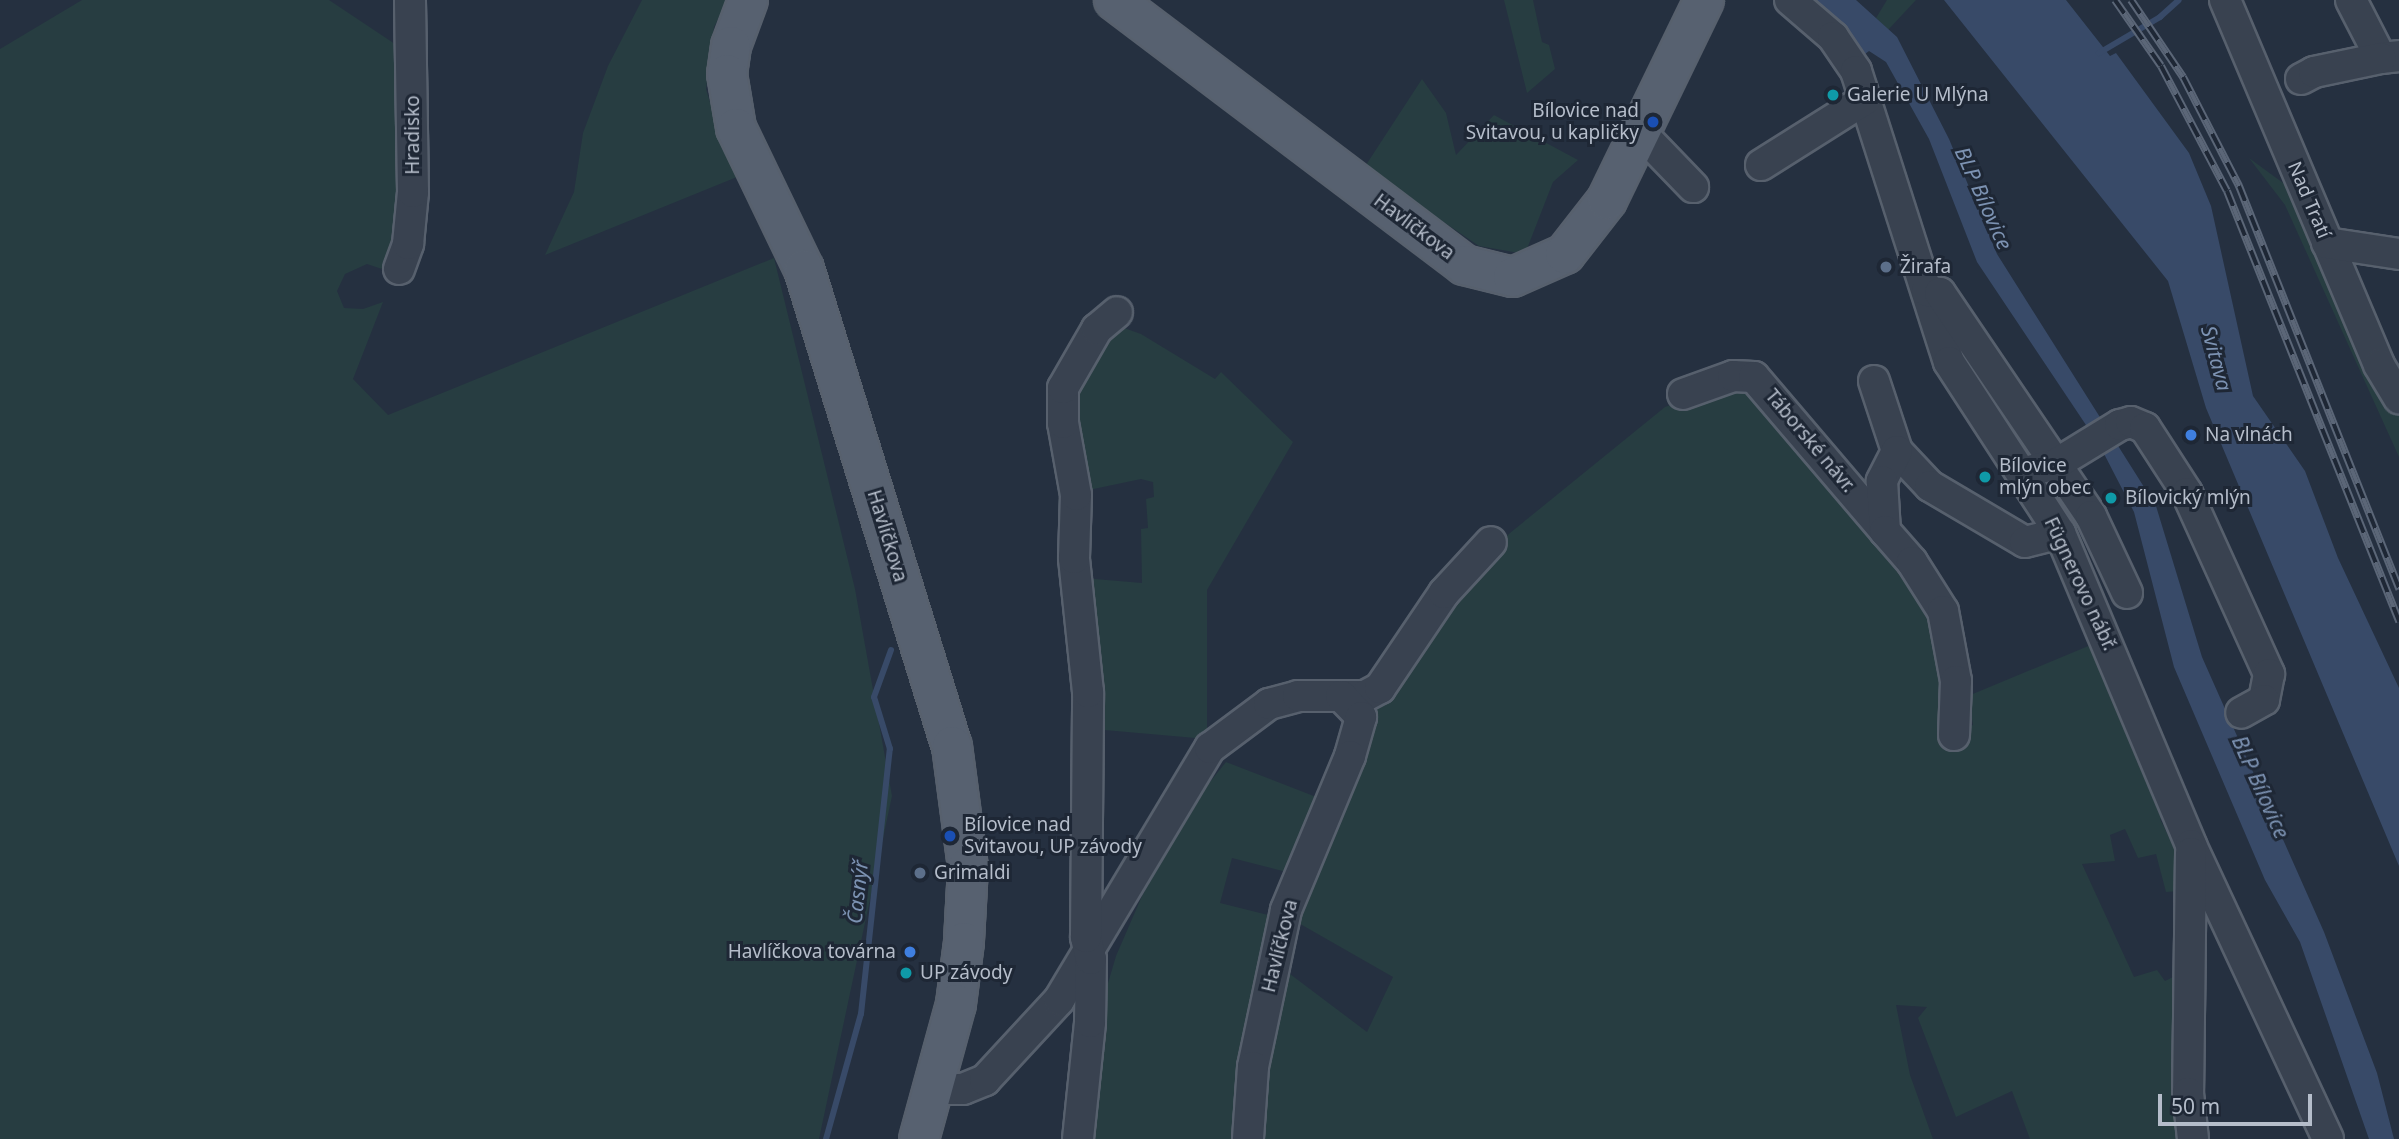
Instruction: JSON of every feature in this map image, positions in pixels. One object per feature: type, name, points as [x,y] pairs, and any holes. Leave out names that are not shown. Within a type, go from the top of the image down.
[{"type":"main road","name":"Havlíčkova","points":[[748,0],[731,46],[727,74],[733,117],[804,269],[952,746],[968,867],[964,942],[956,1004],[919,1139]]},
{"type":"main road","name":"Havlíčkova","points":[[1114,0],[1464,265],[1513,277],[1565,254],[1606,200],[1704,0]]},
{"type":"street","name":"Hradisko","points":[[402,36],[410,0]]},
{"type":"street","name":"Hradisko","points":[[399,251],[415,125],[410,0]]},
{"type":"street","name":"Fügnerovo nábř.","points":[[1790,0],[1838,43],[1856,71],[1957,379],[2060,533],[2191,845],[2328,1139]]},
{"type":"street","name":"Nad Tratí","points":[[2225,0],[2379,365],[2399,398]]},
{"type":"street","points":[[2301,79],[2314,72],[2390,57],[2351,0]]},
{"type":"street","points":[[1761,165],[1866,99]]},
{"type":"street","points":[[1639,131],[1693,187]]},
{"type":"street","points":[[2327,243],[2399,254]]},
{"type":"street","points":[[1926,291],[1940,293],[2091,516],[2127,593]]},
{"type":"street","points":[[1078,1139],[1090,1023],[1088,692],[1074,558],[1076,495],[1063,423],[1063,388],[1097,329],[1117,312]]},
{"type":"street","name":"Táborské návr.","points":[[1682,394],[1733,376],[1754,377],[1912,562],[1943,611],[1956,681],[1954,735]]},
{"type":"street","points":[[1874,381],[1897,451],[1930,486],[2025,542],[2060,533]]},
{"type":"street","points":[[2022,473],[2056,464],[2132,422],[2145,428],[2157,442],[2197,513],[2269,674],[2264,700],[2241,713]]},
{"type":"street","name":"Táborské návr.","points":[[1885,531],[1882,481],[1897,451]]},
{"type":"street","points":[[932,1089],[972,1087],[998,1071],[1059,1000],[1210,748],[1269,704],[1298,696],[1365,696],[1381,688],[1444,593],[1491,542]]},
{"type":"street","name":"Havlíčkova","points":[[1248,1139],[1253,1067],[1286,910],[1350,756],[1361,717],[1341,695]]},
{"type":"street","name":"Fügnerovo nábř.","points":[[2191,845],[2188,1093],[2193,1139]]},
{"type":"green space","points":[[82,0],[329,0],[407,52],[400,253],[388,271],[367,264],[345,274],[337,291],[344,308],[363,309],[383,302],[353,379],[388,415],[774,258],[855,589],[892,796],[819,1139],[0,1139],[0,49]]},
{"type":"green space","points":[[642,0],[728,0],[714,27],[706,89],[726,155],[737,177],[545,255],[574,192],[583,133],[608,66]]},
{"type":"green space","points":[[1504,0],[1533,0],[1542,42],[1549,45],[1555,69],[1527,93]]},
{"type":"green space","points":[[1887,0],[1916,0],[1888,30],[1876,18]]},
{"type":"green space","points":[[1422,79],[1446,113],[1456,155],[1494,115],[1578,160],[1553,182],[1525,254],[1479,246],[1364,168]]},
{"type":"green space","points":[[2249,158],[2290,188],[2399,416],[2399,457],[2285,205]]},
{"type":"green space","points":[[1110,323],[1141,334],[1215,379],[1221,372],[1293,442],[1207,590],[1207,739],[1093,729],[1083,578],[1142,583],[1141,529],[1148,528],[1146,499],[1154,497],[1153,482],[1141,479],[1084,491],[1068,403]]},
{"type":"green space","points":[[1735,382],[1743,382],[1889,561],[1900,557],[1924,590],[1963,728],[1973,725],[1968,696],[2098,642],[2168,816],[2160,819],[2175,849],[2178,891],[2166,892],[2156,854],[2138,858],[2125,829],[2110,835],[2115,861],[2082,864],[2134,977],[2157,970],[2165,981],[2175,976],[2186,1139],[2030,1139],[2012,1091],[1956,1117],[1918,1018],[1927,1007],[1896,1005],[1910,1075],[1933,1139],[1252,1139],[1282,968],[1367,1032],[1393,977],[1295,921],[1370,721],[1407,652],[1453,588],[1510,533],[1665,407]]},
{"type":"green space","points":[[1226,762],[1324,800],[1294,874],[1232,858],[1220,903],[1276,917],[1244,1139],[1082,1139],[1098,1017],[1116,956],[1142,896],[1193,803]]},
{"type":"water","points":[[1816,0],[1856,0],[1897,37],[1949,139],[1997,254],[2156,506],[2202,657],[2324,932],[2377,1073],[2394,1139],[2369,1139],[2300,942],[2265,880],[2174,667],[2134,512],[2100,446],[1977,262],[1929,139],[1886,62],[1869,51],[1865,54]]},
{"type":"water","name":"Svitava","points":[[1944,0],[2066,0],[2110,56],[2116,53],[2189,153],[2211,206],[2253,396],[2305,471],[2338,558],[2399,688],[2399,866],[2206,408],[2168,281]]},
{"type":"waterway","points":[[2099,53],[2160,17],[2179,0]]},
{"type":"waterway","name":"Časnýř","points":[[826,1139],[861,1014],[890,749],[874,697],[891,650]]},
{"type":"railway","points":[[2115,0],[2161,66],[2227,191],[2399,622]]},
{"type":"railway","points":[[2131,0],[2183,77],[2239,186],[2399,589]]},
{"type":"place","name":"Galerie U Mlýna","points":[[1833,95]]},
{"type":"place","name":"Bílovice nad Svitavou, u kapličky","points":[[1653,122]]},
{"type":"place","name":"Žirafa","points":[[1886,267]]},
{"type":"place","name":"Na vlnách","points":[[2191,435]]},
{"type":"place","name":"Bílovice mlýn obec","points":[[1985,477]]},
{"type":"place","name":"Bílovický mlýn","points":[[2111,498]]},
{"type":"place","name":"Bílovice nad Svitavou, UP závody","points":[[950,836]]},
{"type":"place","name":"Grimaldi","points":[[920,873]]},
{"type":"place","name":"Havlíčkova továrna","points":[[910,952]]},
{"type":"place","name":"UP závody","points":[[906,973]]},
{"type":"water label","name":"BLP Bílovice","points":[[1984,198]]},
{"type":"water label","name":"BLP Bílovice","points":[[2261,787]]}]
